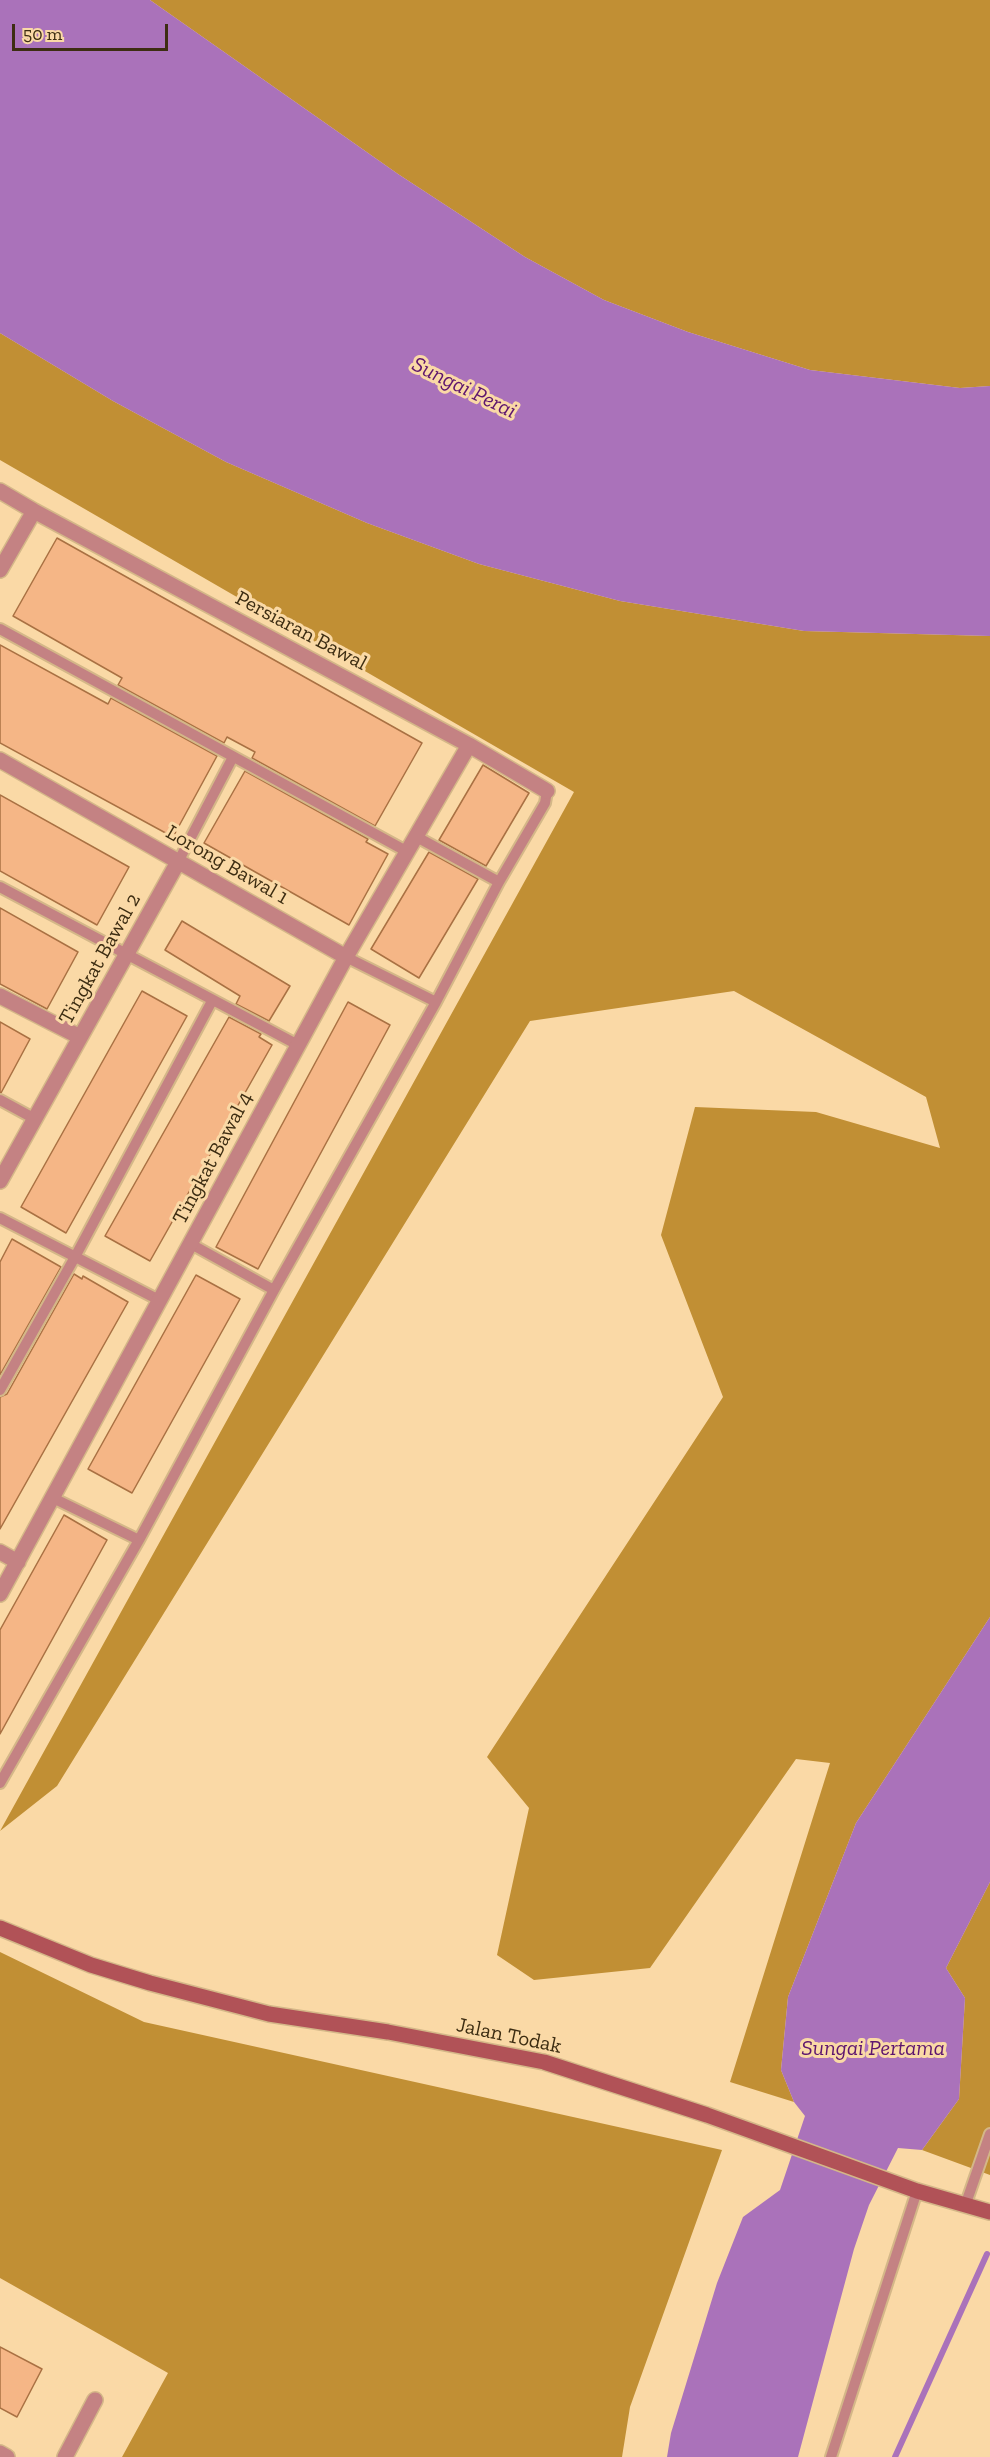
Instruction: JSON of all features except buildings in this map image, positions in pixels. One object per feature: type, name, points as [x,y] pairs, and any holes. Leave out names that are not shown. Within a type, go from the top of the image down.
[{"type":"main road","name":"Jalan Todak","points":[[3,1929],[91,1965],[269,2014],[388,2032],[544,2062],[707,2115],[917,2191],[990,2212]]},
{"type":"street","name":"Persiaran Bawal","points":[[0,491],[469,745],[547,791]]},
{"type":"street","points":[[0,570],[34,511]]},
{"type":"street","name":"Tingkat Bawal 4","points":[[0,1594],[346,957],[469,745]]},
{"type":"street","name":"Lorong Bawal 1","points":[[0,760],[346,957]]},
{"type":"street","name":"Tingkat Bawal 2","points":[[0,1181],[178,862]]},
{"type":"street","points":[[0,996],[81,1037]]},
{"type":"street","points":[[0,1552],[18,1562]]},
{"type":"street","points":[[65,2457],[95,2400]]},
{"type":"street","points":[[0,2453],[8,2457]]},
{"type":"lane","points":[[0,629],[406,852]]},
{"type":"lane","name":"Tingkat Bawal 2","points":[[178,862],[233,757]]},
{"type":"lane","points":[[0,1783],[139,1540],[274,1290],[436,1002],[545,803],[547,791]]},
{"type":"lane","points":[[415,836],[500,882]]},
{"type":"lane","points":[[0,887],[298,1046]]},
{"type":"lane","name":"Lorong Bawal 1","points":[[346,957],[436,1002]]},
{"type":"lane","points":[[0,1390],[75,1257],[212,1001]]},
{"type":"lane","points":[[0,1100],[35,1119]]},
{"type":"lane","points":[[0,1218],[159,1300]]},
{"type":"lane","points":[[190,1244],[274,1290]]},
{"type":"lane","points":[[52,1498],[139,1540]]},
{"type":"lane","points":[[965,2206],[990,2134]]},
{"type":"lane","points":[[831,2457],[917,2191]]},
{"type":"shaded area","points":[[150,0],[990,0],[990,386],[960,388],[810,370],[688,332],[604,300],[525,257],[398,174]]},
{"type":"shaded area","points":[[0,333],[113,401],[226,462],[367,523],[479,564],[620,601],[804,631],[990,636],[990,1617],[856,1823],[788,1997],[781,2070],[794,2102],[730,2082],[830,1763],[796,1759],[650,1968],[534,1980],[497,1955],[529,1808],[487,1757],[723,1397],[661,1235],[695,1107],[816,1112],[940,1148],[926,1097],[734,991],[530,1021],[57,1786],[0,1831],[574,792],[0,460]]},
{"type":"shaded area","points":[[990,1882],[990,2175],[922,2150],[959,2099],[965,1998],[946,1968]]},
{"type":"shaded area","points":[[0,1952],[144,2022],[722,2150],[630,2407],[622,2457],[122,2457],[168,2373],[0,2278]]},
{"type":"water","name":"Sungai Perai","points":[[0,0],[150,0],[398,174],[525,257],[604,300],[688,332],[810,370],[960,388],[990,386],[990,636],[804,631],[620,601],[479,564],[367,523],[226,462],[113,401],[0,333]]},
{"type":"water","name":"Sungai Pertama","points":[[990,1617],[990,1882],[946,1968],[965,1998],[959,2099],[922,2150],[898,2148],[869,2205],[854,2249],[798,2457],[667,2457],[671,2433],[717,2283],[743,2217],[780,2190],[805,2116],[794,2102],[781,2070],[788,1997],[856,1823]]},
{"type":"waterway","points":[[895,2457],[987,2254]]}]
